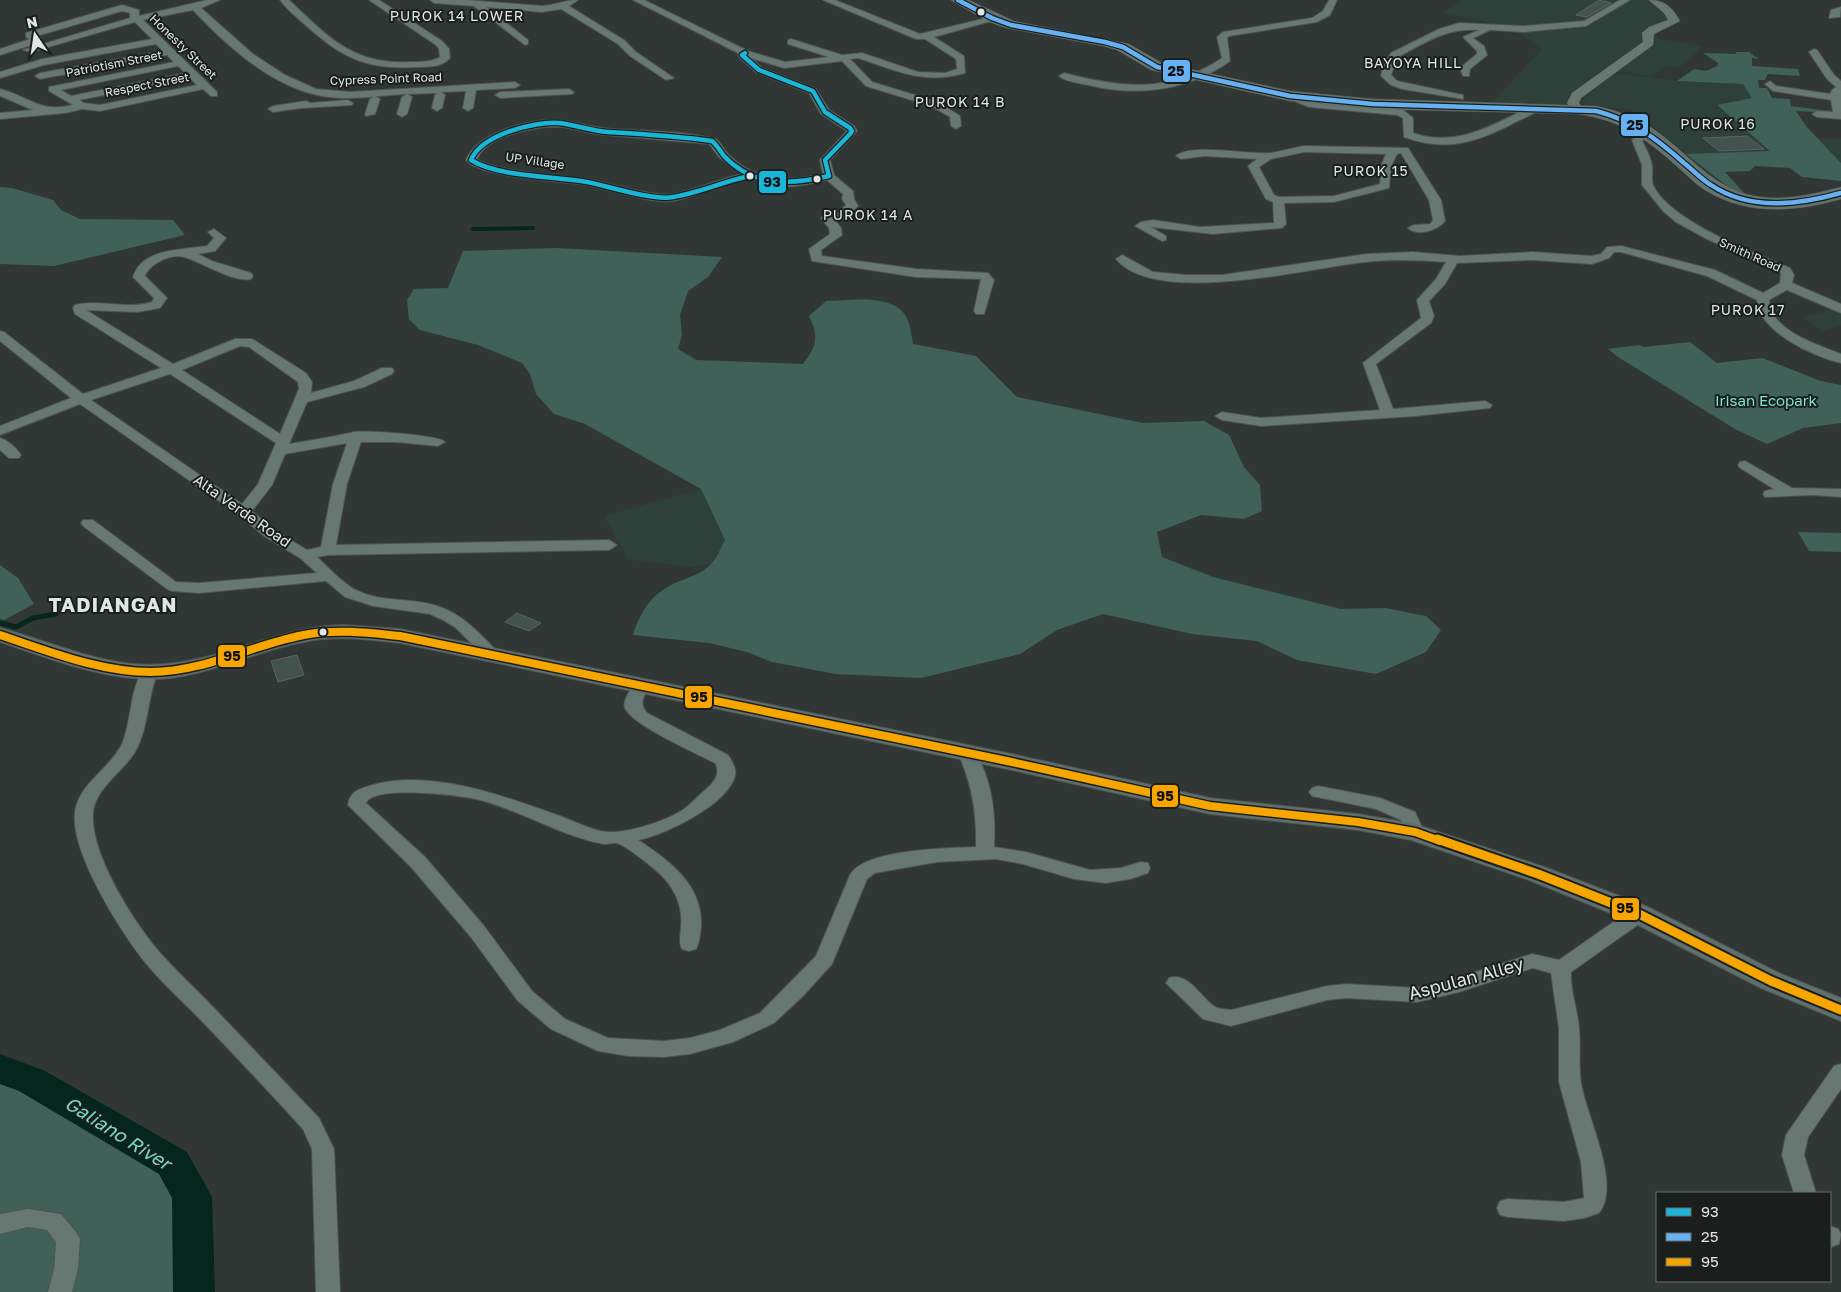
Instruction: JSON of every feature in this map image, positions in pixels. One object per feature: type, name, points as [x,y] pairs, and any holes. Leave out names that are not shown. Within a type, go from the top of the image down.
[{"type":"highway","points":[[958,0],[992,18],[1011,25],[1060,32],[1123,47],[1157,67],[1290,96],[1365,104],[1577,109],[1613,114],[1629,120],[1647,131],[1710,185],[1727,194],[1771,203],[1792,204],[1816,201],[1841,193]]},
{"type":"main road","points":[[0,635],[41,649],[119,670],[150,672],[208,665],[307,635],[342,631],[400,636],[494,657],[967,753],[1210,806],[1358,822],[1415,832],[1538,874],[1639,914],[1771,981],[1841,1010]]},
{"type":"street","points":[[0,75],[42,62],[83,55],[110,38],[132,19],[196,7],[216,0]]},
{"type":"street","name":"Cypress Point Road","points":[[284,0],[342,48],[360,60],[382,65],[408,65],[435,63],[445,58],[446,54],[439,44],[372,0]]},
{"type":"street","points":[[434,0],[532,9],[563,6],[574,0]]},
{"type":"street","points":[[637,0],[745,53],[788,65],[862,55],[917,75],[945,76],[962,70],[961,58],[927,36]]},
{"type":"street","points":[[827,0],[920,36],[927,36],[992,18]]},
{"type":"street","points":[[1064,76],[1100,86],[1126,90],[1164,88],[1194,76],[1227,59],[1222,38],[1226,34],[1314,20],[1327,13],[1333,0]]},
{"type":"street","points":[[1460,97],[1394,83],[1386,76],[1390,60],[1394,55],[1455,27],[1524,29],[1586,23],[1626,0]]},
{"type":"street","points":[[1577,109],[1573,103],[1576,96],[1649,43],[1648,33],[1653,29],[1674,21],[1669,11],[1654,0]]},
{"type":"street","points":[[477,4],[525,42]]},
{"type":"street","points":[[563,6],[620,42],[633,54],[669,78]]},
{"type":"street","name":"Cypress Point Road","points":[[196,7],[209,23],[271,69],[299,86],[313,91],[350,94],[470,92],[515,85]]},
{"type":"street","name":"Honesty Street","points":[[0,52],[38,40],[29,35],[116,9],[136,12],[132,19],[214,94]]},
{"type":"street","points":[[1832,16],[1837,15],[1834,12],[1841,10]]},
{"type":"street","points":[[1466,74],[1465,68],[1482,55],[1482,50],[1478,44],[1468,37],[1494,29]]},
{"type":"street","points":[[67,38],[83,55]]},
{"type":"street","points":[[0,59],[67,38],[158,41]]},
{"type":"street","points":[[791,42],[841,58],[855,73],[872,85],[925,99],[942,106],[956,117],[956,126]]},
{"type":"street","points":[[30,50],[42,62]]},
{"type":"street","points":[[42,62],[40,78],[170,52]]},
{"type":"street","points":[[1814,52],[1839,90],[1838,116],[1818,114]]},
{"type":"street","points":[[745,53],[742,55],[745,59],[759,70],[813,91],[825,112],[852,131],[825,160],[829,176],[849,193],[848,199],[852,206],[840,216],[827,218],[835,228],[836,235],[815,250],[816,259],[916,273],[984,276],[988,280],[980,310]]},
{"type":"street","name":"Patriotism Street","points":[[68,99],[52,91],[52,89],[181,63]]},
{"type":"street","points":[[0,116],[74,108],[68,99],[192,75]]},
{"type":"street","points":[[1770,84],[1773,88],[1839,90]]},
{"type":"street","name":"Respect Street","points":[[74,108],[94,108],[205,86]]},
{"type":"street","points":[[1809,86],[1839,90]]},
{"type":"street","points":[[0,92],[45,112]]},
{"type":"street","points":[[468,108],[470,92]]},
{"type":"street","points":[[274,109],[307,103],[340,105],[374,100],[407,99],[439,101],[470,92],[498,97],[569,92]]},
{"type":"street","points":[[1267,156],[1253,166],[1270,197],[1278,200],[1334,199],[1376,190],[1385,186],[1386,166],[1408,135],[1409,119],[1407,115],[1399,112],[1309,104],[1290,96]]},
{"type":"street","points":[[402,114],[407,99]]},
{"type":"street","points":[[370,114],[374,100]]},
{"type":"street","points":[[303,118],[307,103]]},
{"type":"street","points":[[1408,135],[1430,142],[1472,138],[1488,133],[1534,109]]},
{"type":"street","name":"UP Village","points":[[750,176],[671,198],[629,192],[587,182],[517,173],[479,165],[471,160],[475,152],[494,138],[511,132],[555,123],[586,130],[662,134],[712,141],[723,155],[750,176],[762,180],[795,184],[829,176]]},
{"type":"street","name":"Smith Road","points":[[1647,131],[1637,140],[1648,165],[1646,185],[1668,210],[1709,236],[1782,267],[1788,275],[1786,285],[1763,298]]},
{"type":"street","points":[[1181,156],[1228,153],[1267,156],[1286,151],[1304,150],[1398,151]]},
{"type":"street","points":[[1398,151],[1435,200],[1439,221],[1433,227],[1414,228]]},
{"type":"street","points":[[1162,238],[1141,226],[1164,223],[1175,227],[1210,231],[1278,226],[1280,224],[1278,200]]},
{"type":"street","points":[[214,232],[220,238],[211,249],[156,258],[145,264],[139,272],[140,281],[161,298],[156,304],[141,309],[94,305],[79,308],[79,311],[105,327],[114,336],[172,369],[280,446],[356,436],[380,435],[438,442]]},
{"type":"street","points":[[1122,259],[1150,275],[1204,280],[1236,278],[1368,258],[1413,256],[1453,260],[1534,256],[1592,260],[1605,256],[1611,249],[1621,249],[1711,273],[1763,298],[1763,311],[1776,326],[1801,342],[1841,359]]},
{"type":"street","points":[[188,254],[208,264],[247,276]]},
{"type":"street","points":[[1388,413],[1369,363],[1427,320],[1428,316],[1423,300],[1441,281],[1453,260]]},
{"type":"street","points":[[1786,285],[1841,309]]},
{"type":"street","name":"Alta Verde Road","points":[[0,336],[81,399],[244,512],[269,533],[305,554],[351,594],[362,598],[434,610],[450,617],[462,625],[494,657]]},
{"type":"street","points":[[0,431],[81,399],[172,369],[239,342],[248,342],[300,376],[305,382],[303,399],[280,446],[265,485],[244,512]]},
{"type":"street","points":[[303,399],[359,384],[387,371]]},
{"type":"street","points":[[1222,416],[1260,422],[1485,405]]},
{"type":"street","points":[[328,550],[340,484],[356,436]]},
{"type":"street","points":[[0,442],[14,455]]},
{"type":"street","points":[[1746,465],[1790,492]]},
{"type":"street","points":[[1770,494],[1790,492],[1841,493]]},
{"type":"street","points":[[88,524],[172,586],[199,588],[331,576]]},
{"type":"street","points":[[305,554],[328,550],[609,545]]},
{"type":"street","points":[[150,672],[142,687],[131,744],[97,786],[86,805],[84,825],[91,852],[118,907],[153,957],[311,1124],[323,1149],[328,1292]]},
{"type":"street","points":[[640,687],[633,701],[636,713],[655,725],[722,759],[726,766],[726,776],[722,786],[689,814],[643,833],[606,838],[479,794],[458,791],[404,788],[368,791],[358,798],[357,805],[360,810],[418,862],[477,931],[525,996],[558,1024],[605,1044],[628,1048],[664,1049],[690,1046],[726,1036],[767,1018],[796,991],[825,959],[859,875],[868,868],[917,858],[985,852],[1022,857],[1080,875],[1102,878],[1124,876],[1142,868]]},
{"type":"street","points":[[967,753],[982,787],[985,802],[987,816],[985,852]]},
{"type":"street","points":[[1318,792],[1392,808],[1410,816],[1415,832]]},
{"type":"street","points":[[620,837],[675,876],[685,891],[691,916],[689,944]]},
{"type":"street","points":[[1508,1208],[1550,1211],[1585,1209],[1592,1205],[1595,1198],[1592,1160],[1570,1083],[1569,1028],[1560,985],[1561,969],[1639,914]]},
{"type":"street","name":"Aspulan Alley","points":[[1176,983],[1210,1014],[1230,1018],[1303,998],[1336,992],[1362,991],[1404,996],[1417,995],[1458,985],[1521,963],[1542,962],[1561,969]]},
{"type":"street","points":[[1805,1192],[1793,1155],[1797,1135],[1841,1072]]},
{"type":"street","points":[[0,1224],[28,1218],[53,1221],[68,1239],[66,1269],[60,1292]]},
{"type":"shaded area","points":[[1464,0],[1623,0],[1595,19],[1579,23],[1512,27],[1441,13]]},
{"type":"shaded area","points":[[1628,0],[1647,0],[1658,6],[1667,17],[1664,22],[1643,31],[1641,36],[1644,42],[1568,97],[1569,104],[1490,104],[1542,49],[1518,32],[1590,24]]},
{"type":"shaded area","points":[[1652,38],[1704,46],[1680,67],[1665,66],[1652,76],[1619,71],[1655,44]]},
{"type":"shaded area","points":[[1624,74],[1677,81],[1743,84],[1753,98],[1717,106],[1771,151],[1686,154],[1638,114],[1630,110],[1579,103],[1612,75]]},
{"type":"shaded area","points":[[1819,138],[1841,139],[1841,163]]},
{"type":"shaded area","points":[[1834,310],[1841,313],[1841,325],[1823,331],[1803,317]]},
{"type":"shaded area","points":[[701,489],[725,540],[712,564],[688,567],[628,559],[604,516]]},
{"type":"green space","points":[[1735,52],[1749,52],[1759,59],[1752,58],[1752,66],[1798,69],[1800,76],[1768,74],[1765,80],[1758,80],[1759,88],[1767,88],[1772,98],[1790,99],[1791,106],[1831,111],[1832,113],[1796,111],[1806,126],[1841,163],[1841,181],[1802,177],[1790,168],[1755,166],[1750,171],[1725,172],[1744,193],[1732,190],[1686,154],[1770,151],[1717,105],[1752,98],[1743,84],[1677,81],[1694,69],[1706,71],[1717,66],[1718,63],[1703,53],[1737,54]]},
{"type":"green space","points":[[0,187],[12,188],[53,200],[61,210],[80,219],[173,220],[185,235],[54,266],[0,264]]},
{"type":"green space","points":[[556,248],[722,257],[708,277],[688,291],[680,315],[682,335],[678,349],[696,360],[803,364],[811,352],[815,341],[814,329],[809,316],[826,301],[876,300],[886,302],[905,314],[913,344],[976,356],[1017,397],[1143,423],[1204,421],[1229,435],[1244,467],[1260,485],[1262,511],[1244,519],[1201,515],[1157,532],[1162,557],[1213,577],[1341,609],[1385,608],[1426,616],[1441,630],[1426,652],[1376,674],[1297,660],[1257,641],[1192,634],[1103,614],[1057,630],[1020,654],[921,678],[836,674],[772,662],[747,652],[709,643],[633,635],[640,616],[652,599],[669,586],[706,569],[715,559],[725,540],[701,489],[585,424],[554,414],[536,394],[530,374],[522,363],[478,345],[420,330],[409,319],[407,300],[414,289],[448,288],[463,251]]},
{"type":"green space","name":"Irisan Ecopark","points":[[1690,342],[1717,363],[1762,358],[1821,381],[1841,385],[1841,423],[1803,428],[1767,444],[1735,429],[1608,349]]},
{"type":"green space","points":[[1798,532],[1841,533],[1841,552],[1809,551]]},
{"type":"green space","points":[[0,565],[18,578],[34,604],[4,620],[0,619]]},
{"type":"green space","points":[[0,1068],[32,1081],[173,1163],[192,1197],[194,1292],[0,1292]]},
{"type":"building","points":[[1599,0],[1611,3],[1587,17],[1576,15]]},
{"type":"building","points":[[1747,136],[1764,149],[1719,151],[1703,138]]},
{"type":"building","points":[[517,613],[541,623],[529,631],[505,622]]},
{"type":"building","points":[[297,655],[304,675],[278,682],[271,661]]},
{"type":"waterway","points":[[473,229],[533,228]]},
{"type":"waterway","points":[[0,623],[16,627],[33,618],[56,614]]},
{"type":"waterway","name":"Galiano River","points":[[0,1068],[32,1081],[173,1163],[192,1197],[194,1292]]},
{"type":"transit line","name":"25","points":[[958,0],[992,18],[1011,25],[1105,42],[1123,47],[1157,67],[1290,96],[1373,104],[1596,111],[1626,120],[1638,127],[1662,144],[1709,184],[1727,194],[1759,203],[1775,204],[1809,201],[1841,193]]},
{"type":"transit line","name":"93","points":[[745,53],[742,55],[759,70],[813,91],[825,112],[850,128],[852,131],[850,134],[825,160],[829,176],[785,183],[761,180],[737,167],[724,156],[712,141],[595,131],[554,123],[506,133],[482,145],[474,152],[471,160],[479,165],[517,173],[587,182],[629,192],[671,198],[750,176]]},
{"type":"transit line","name":"95","points":[[0,635],[95,664],[133,671],[151,672],[193,667],[289,638],[309,634],[344,632],[400,636],[1007,761],[1210,806],[1358,822],[1415,832],[1538,874],[1639,914],[1771,981],[1841,1010]]},
{"type":"district","name":"PUROK 14 LOWER","points":[[457,16]]},
{"type":"district","name":"BAYOYA HILL","points":[[1413,63]]},
{"type":"district","name":"PUROK 14 B","points":[[960,102]]},
{"type":"district","name":"PUROK 16","points":[[1718,124]]},
{"type":"district","name":"PUROK 15","points":[[1371,171]]},
{"type":"district","name":"PUROK 14 A","points":[[868,215]]},
{"type":"district","name":"PUROK 17","points":[[1748,310]]},
{"type":"district","name":"TADIANGAN","points":[[113,605]]}]
